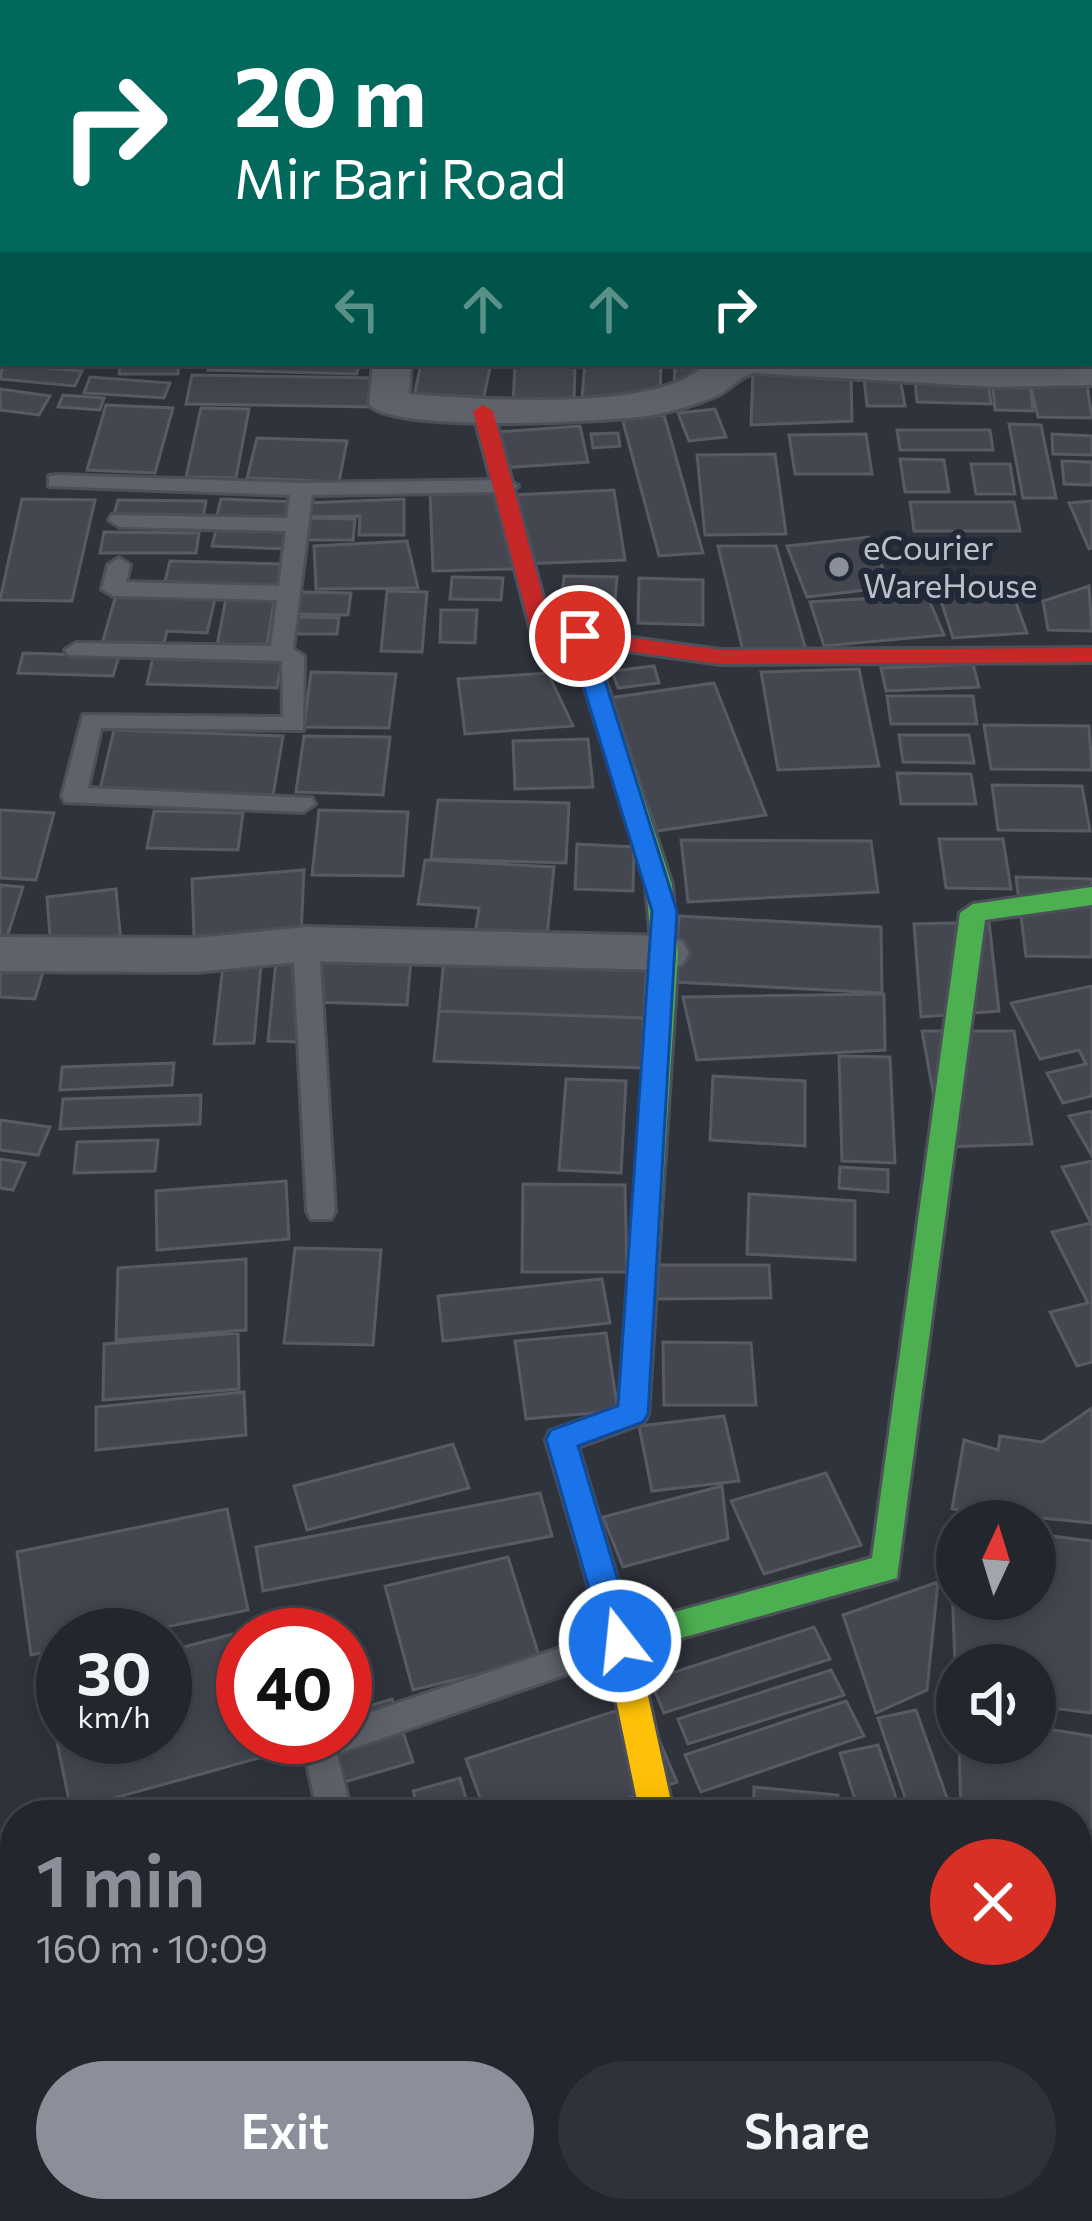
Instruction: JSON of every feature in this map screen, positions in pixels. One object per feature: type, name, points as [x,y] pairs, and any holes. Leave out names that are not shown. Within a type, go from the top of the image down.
[{"type":"street","points":[[392,366],[389,404],[483,411],[650,404],[708,386],[721,370],[735,366]]},
{"type":"street","points":[[877,366],[1092,373]]},
{"type":"street","points":[[483,411],[507,486],[519,572],[541,634],[721,657],[1092,655]]},
{"type":"street","points":[[580,636],[659,885],[665,953],[633,1414],[561,1439],[620,1641],[654,1800]]},
{"type":"street","points":[[620,1641],[886,1568],[974,913],[1092,896]]},
{"type":"street","points":[[0,954],[196,955],[306,944],[665,953]]},
{"type":"lane","points":[[57,481],[302,489],[507,486]]},
{"type":"lane","points":[[281,654],[302,489]]},
{"type":"lane","points":[[120,520],[299,525]]},
{"type":"lane","points":[[119,565],[113,589],[287,593]]},
{"type":"lane","points":[[76,650],[293,656],[295,725],[92,720],[74,796],[303,804]]},
{"type":"lane","points":[[306,944],[321,1211]]},
{"type":"lane","points":[[372,1727],[620,1641]]},
{"type":"lane","points":[[323,1764],[332,1800]]},
{"type":"building","points":[[3,366],[82,371],[75,386],[0,379]]},
{"type":"building","points":[[120,366],[179,366],[178,374],[119,374]]},
{"type":"building","points":[[209,366],[358,366],[357,374],[208,370]]},
{"type":"building","points":[[420,366],[490,366],[483,401],[414,397]]},
{"type":"building","points":[[515,366],[575,366],[574,406],[513,405]]},
{"type":"building","points":[[585,366],[661,366],[660,400],[582,398]]},
{"type":"building","points":[[675,366],[725,366],[674,388]]},
{"type":"building","points":[[753,370],[851,374],[852,421],[751,425]]},
{"type":"building","points":[[192,375],[379,378],[375,407],[186,404]]},
{"type":"building","points":[[90,377],[170,383],[164,398],[84,393]]},
{"type":"building","points":[[864,378],[900,378],[905,406],[867,406]]},
{"type":"building","points":[[915,378],[988,379],[991,404],[917,402]]},
{"type":"building","points":[[1029,378],[1086,378],[1092,418],[1038,417]]},
{"type":"building","points":[[992,380],[1030,381],[1033,411],[995,410]]},
{"type":"building","points":[[0,389],[50,396],[39,415],[0,410]]},
{"type":"building","points":[[63,395],[104,398],[100,410],[58,407]]},
{"type":"building","points":[[106,405],[173,408],[155,473],[87,470]]},
{"type":"building","points":[[201,408],[249,409],[236,478],[186,477]]},
{"type":"building","points":[[715,409],[726,437],[689,441],[678,413]]},
{"type":"building","points":[[664,415],[703,553],[659,556],[622,418]]},
{"type":"building","points":[[1009,424],[1041,425],[1056,498],[1023,498]]},
{"type":"building","points":[[580,426],[588,462],[502,468],[496,432]]},
{"type":"building","points":[[897,430],[990,430],[993,450],[900,450]]},
{"type":"building","points":[[618,433],[620,446],[593,448],[591,434]]},
{"type":"building","points":[[866,434],[872,474],[795,474],[789,435]]},
{"type":"building","points":[[1052,434],[1092,436],[1092,455],[1053,454]]},
{"type":"building","points":[[257,438],[347,441],[339,482],[247,478]]},
{"type":"building","points":[[775,454],[786,534],[705,535],[697,455]]},
{"type":"building","points":[[900,459],[944,460],[949,492],[905,492]]},
{"type":"building","points":[[1062,461],[1092,462],[1092,485],[1064,484]]},
{"type":"building","points":[[971,464],[1010,464],[1015,494],[976,494]]},
{"type":"building","points":[[505,490],[513,569],[433,571],[430,492]]},
{"type":"building","points":[[614,490],[625,560],[521,564],[512,495]]},
{"type":"building","points":[[22,499],[95,500],[72,601],[0,600]]},
{"type":"building","points":[[221,499],[294,502],[290,522],[216,519]]},
{"type":"building","points":[[404,499],[404,535],[359,535],[360,516],[305,517],[306,503]]},
{"type":"building","points":[[118,500],[206,501],[203,519],[113,518]]},
{"type":"building","points":[[1092,501],[1092,548],[1089,549],[1069,503]]},
{"type":"building","points":[[910,502],[1014,502],[1020,531],[914,531]]},
{"type":"building","points":[[303,518],[355,519],[353,540],[301,540]]},
{"type":"building","points":[[217,526],[290,528],[286,549],[212,546]]},
{"type":"building","points":[[104,532],[199,533],[196,553],[100,553]]},
{"type":"building","name":"eCourier WareHouse","points":[[869,537],[891,587],[807,597],[787,546]]},
{"type":"building","points":[[407,541],[418,588],[316,589],[314,546]]},
{"type":"building","points":[[718,546],[776,546],[806,650],[743,651]]},
{"type":"building","points":[[170,561],[282,564],[277,592],[163,589]]},
{"type":"building","points":[[564,576],[617,577],[613,627],[559,625]]},
{"type":"building","points":[[452,577],[503,578],[501,600],[450,599]]},
{"type":"building","points":[[639,578],[703,580],[703,625],[638,623]]},
{"type":"building","points":[[1008,581],[1027,633],[953,638],[936,585]]},
{"type":"building","points":[[1089,586],[1092,631],[1048,630],[1043,601]]},
{"type":"building","points":[[117,591],[216,595],[207,633],[167,631],[163,647],[102,644]]},
{"type":"building","points":[[387,591],[427,592],[422,652],[381,651]]},
{"type":"building","points":[[300,592],[351,593],[348,615],[296,614]]},
{"type":"building","points":[[227,593],[275,594],[266,652],[216,651]]},
{"type":"building","points":[[927,595],[944,635],[824,646],[810,602]]},
{"type":"building","points":[[441,610],[477,610],[475,643],[440,642]]},
{"type":"building","points":[[297,617],[339,618],[337,634],[295,634]]},
{"type":"building","points":[[23,653],[119,656],[113,676],[18,673]]},
{"type":"building","points":[[153,657],[282,661],[277,688],[147,684]]},
{"type":"building","points":[[973,664],[979,687],[886,691],[881,668]]},
{"type":"building","points":[[654,666],[659,683],[618,688],[612,671]]},
{"type":"building","points":[[859,669],[879,766],[778,770],[761,672]]},
{"type":"building","points":[[311,672],[396,674],[389,728],[304,727]]},
{"type":"building","points":[[548,673],[573,726],[465,734],[458,679]]},
{"type":"building","points":[[714,683],[766,815],[657,831],[609,698]]},
{"type":"building","points":[[887,696],[973,696],[977,724],[891,724]]},
{"type":"building","points":[[984,725],[1089,726],[1092,770],[991,769]]},
{"type":"building","points":[[114,730],[283,736],[273,796],[100,789]]},
{"type":"building","points":[[899,735],[969,735],[974,763],[903,762]]},
{"type":"building","points":[[304,736],[390,737],[383,795],[296,792]]},
{"type":"building","points":[[588,739],[593,787],[515,789],[513,741]]},
{"type":"building","points":[[897,773],[971,774],[976,804],[901,804]]},
{"type":"building","points":[[992,785],[1082,786],[1090,831],[998,830]]},
{"type":"building","points":[[438,800],[569,803],[566,863],[431,859]]},
{"type":"building","points":[[0,810],[54,813],[36,880],[0,878]]},
{"type":"building","points":[[319,810],[408,812],[403,876],[312,875]]},
{"type":"building","points":[[154,811],[243,813],[238,850],[147,848]]},
{"type":"building","points":[[939,839],[1003,839],[1011,889],[946,888]]},
{"type":"building","points":[[681,840],[871,841],[878,892],[688,902]]},
{"type":"building","points":[[577,844],[634,847],[633,891],[575,889]]},
{"type":"building","points":[[425,860],[554,867],[546,946],[474,942],[479,908],[418,904]]},
{"type":"building","points":[[304,870],[301,935],[194,936],[192,879]]},
{"type":"building","points":[[1016,877],[1092,879],[1092,957],[1026,956]]},
{"type":"building","points":[[0,885],[23,887],[0,959]]},
{"type":"building","points":[[116,889],[122,954],[52,963],[47,897]]},
{"type":"building","points":[[679,916],[881,927],[882,993],[675,982]]},
{"type":"building","points":[[989,922],[999,1011],[921,1017],[914,924]]},
{"type":"building","points":[[317,958],[411,960],[407,1005],[311,1002]]},
{"type":"building","points":[[444,959],[647,964],[644,1018],[439,1011]]},
{"type":"building","points":[[276,961],[307,962],[300,1042],[268,1041]]},
{"type":"building","points":[[223,965],[261,965],[254,1043],[214,1044]]},
{"type":"building","points":[[0,970],[43,972],[35,999],[0,997]]},
{"type":"building","points":[[1092,986],[1092,1096],[1063,1103],[1047,1073],[1086,1064],[1079,1050],[1040,1059],[1011,1003]]},
{"type":"building","points":[[884,994],[885,1050],[697,1060],[683,997]]},
{"type":"building","points":[[439,1011],[644,1018],[642,1068],[434,1061]]},
{"type":"building","points":[[922,1031],[1014,1031],[1032,1144],[943,1147]]},
{"type":"building","points":[[839,1056],[890,1057],[895,1163],[842,1161]]},
{"type":"building","points":[[174,1063],[172,1085],[60,1090],[62,1067]]},
{"type":"building","points":[[713,1076],[805,1081],[805,1146],[710,1140]]},
{"type":"building","points":[[566,1079],[626,1081],[621,1173],[559,1170]]},
{"type":"building","points":[[201,1095],[200,1124],[60,1129],[63,1099]]},
{"type":"building","points":[[1092,1111],[1092,1156],[1069,1116]]},
{"type":"building","points":[[0,1120],[50,1127],[38,1155],[0,1150]]},
{"type":"building","points":[[158,1140],[155,1171],[74,1173],[77,1142]]},
{"type":"building","points":[[0,1159],[25,1163],[13,1190],[0,1188]]},
{"type":"building","points":[[1092,1161],[1092,1362],[1077,1366],[1050,1312],[1088,1303],[1052,1232],[1091,1223],[1062,1167]]},
{"type":"building","points":[[840,1167],[888,1170],[888,1192],[839,1188]]},
{"type":"building","points":[[286,1181],[289,1239],[157,1250],[156,1191]]},
{"type":"building","points":[[523,1184],[625,1185],[627,1272],[522,1272]]},
{"type":"building","points":[[749,1194],[855,1201],[855,1260],[747,1254]]},
{"type":"building","points":[[295,1248],[381,1250],[373,1345],[284,1343]]},
{"type":"building","points":[[246,1259],[246,1330],[116,1340],[118,1268]]},
{"type":"building","points":[[654,1265],[769,1265],[771,1298],[655,1299]]},
{"type":"building","points":[[602,1279],[610,1323],[443,1341],[438,1296]]},
{"type":"building","points":[[238,1333],[239,1389],[103,1400],[104,1344]]},
{"type":"building","points":[[606,1333],[618,1411],[526,1419],[515,1341]]},
{"type":"building","points":[[663,1342],[751,1343],[756,1405],[664,1405]]},
{"type":"building","points":[[244,1392],[246,1435],[96,1450],[96,1407]]},
{"type":"building","points":[[1092,1408],[1092,1523],[1056,1519],[1056,1500],[954,1500],[964,1440],[998,1450],[1000,1436],[1042,1442]]},
{"type":"building","points":[[724,1416],[739,1481],[652,1491],[639,1426]]},
{"type":"building","points":[[453,1444],[469,1488],[307,1530],[294,1486]]},
{"type":"building","points":[[826,1473],[861,1545],[764,1574],[731,1501]]},
{"type":"building","points":[[722,1486],[728,1539],[623,1567],[603,1517]]},
{"type":"building","points":[[540,1493],[552,1536],[263,1591],[256,1547]]},
{"type":"building","points":[[227,1509],[248,1608],[216,1608],[216,1617],[192,1622],[192,1608],[36,1608],[36,1654],[31,1655],[17,1552]]},
{"type":"building","points":[[1056,1537],[1092,1541],[1092,1713],[1056,1709],[1056,1644],[954,1644],[953,1620],[1056,1620]]},
{"type":"building","points":[[508,1557],[540,1659],[413,1690],[385,1586]]},
{"type":"building","points":[[936,1583],[927,1690],[876,1713],[843,1615]]},
{"type":"building","points":[[814,1627],[830,1659],[664,1713],[650,1680]]},
{"type":"building","points":[[216,1638],[216,1764],[237,1764],[107,1800],[69,1800],[62,1764],[192,1764],[192,1645]]},
{"type":"building","points":[[831,1670],[844,1695],[688,1744],[678,1719]]},
{"type":"building","points":[[392,1699],[413,1762],[317,1790],[309,1764],[372,1764],[372,1705]]},
{"type":"building","points":[[846,1701],[864,1736],[701,1792],[685,1755]]},
{"type":"building","points":[[643,1702],[677,1782],[623,1800],[481,1800],[466,1759]]},
{"type":"building","points":[[916,1710],[948,1800],[906,1800],[878,1718]]},
{"type":"building","points":[[1056,1730],[1092,1736],[1092,1800],[961,1800],[960,1764],[1056,1764]]},
{"type":"building","points":[[878,1745],[897,1800],[855,1800],[840,1753]]},
{"type":"building","points":[[460,1778],[467,1800],[416,1800],[413,1791]]},
{"type":"building","points":[[754,1787],[838,1795],[838,1800],[754,1800]]},
{"type":"traffic: fast","points":[[580,636],[659,885],[665,953],[633,1414],[561,1440],[595,1555]]},
{"type":"traffic: fast","points":[[620,1641],[886,1568],[973,913],[1092,896]]},
{"type":"traffic: slow","points":[[595,1555],[620,1641],[654,1800]]},
{"type":"traffic: jam","points":[[483,411],[541,633],[721,657],[1092,655]]},
{"type":"place","name":"eCourier WareHouse","points":[[839,567]]},
{"type":"route","points":[[580,636],[664,911],[633,1414],[561,1439],[620,1641]]}]
